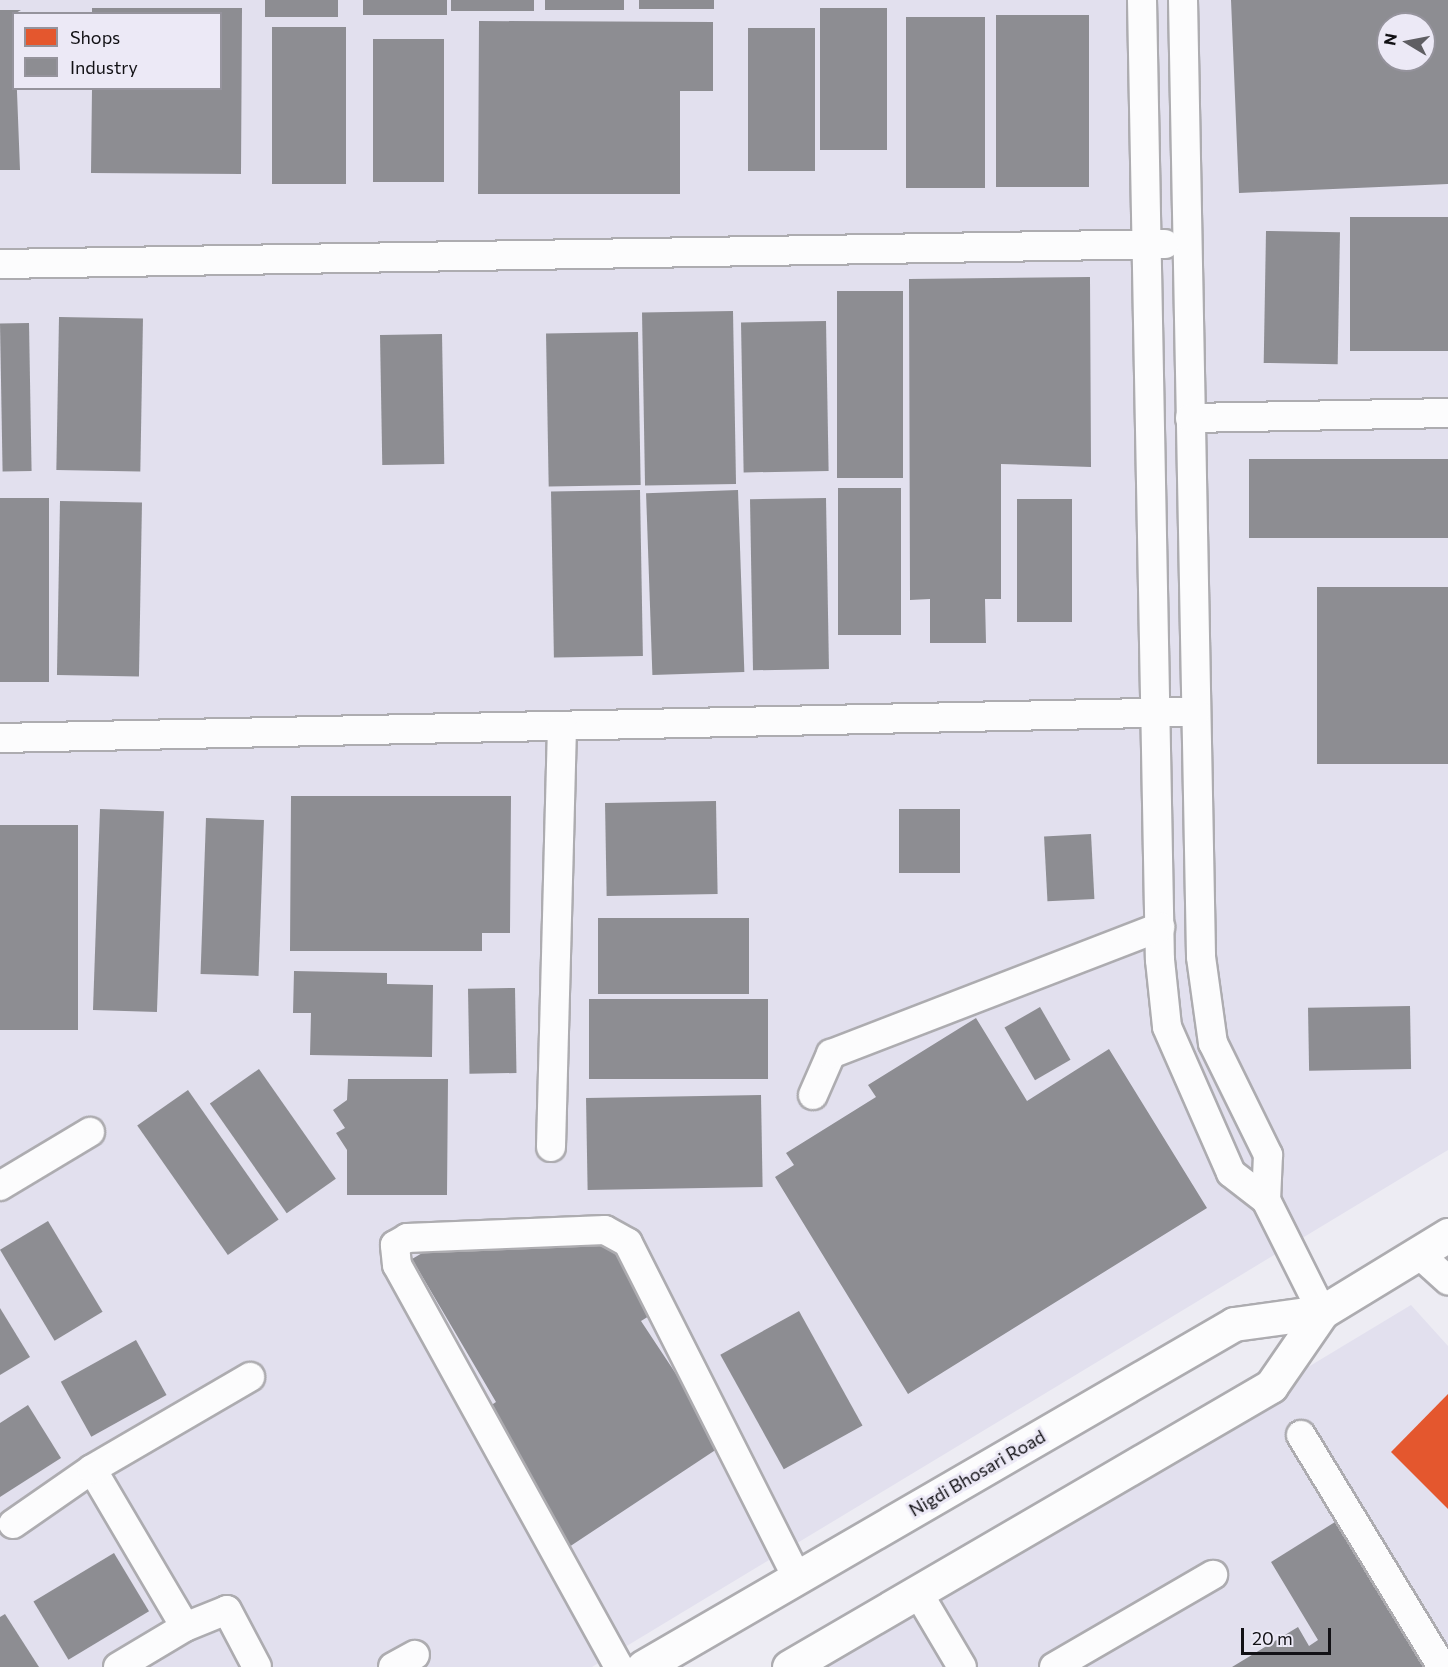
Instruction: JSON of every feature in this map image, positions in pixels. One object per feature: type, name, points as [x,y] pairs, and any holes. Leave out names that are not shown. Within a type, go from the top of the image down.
[{"type":"main road","name":"Nigdi Bhosari Road","points":[[643,1667],[1234,1324],[1322,1311],[1420,1255],[1448,1235]]},
{"type":"main road","name":"Nigdi Bhosari Road","points":[[789,1667],[1271,1386],[1322,1311]]},
{"type":"street","points":[[1142,0],[1160,927],[1167,1027],[1176,1058],[1231,1173],[1266,1200],[1322,1311]]},
{"type":"street","points":[[1183,0],[1196,712],[1207,1019],[1268,1155],[1266,1200]]},
{"type":"street","points":[[0,264],[1187,243]]},
{"type":"street","points":[[1190,418],[1448,413]]},
{"type":"street","points":[[0,738],[1196,712]]},
{"type":"street","points":[[551,1147],[562,726]]},
{"type":"street","points":[[813,1095],[831,1054],[1160,927]]},
{"type":"street","points":[[0,1186],[90,1132]]},
{"type":"street","points":[[619,1667],[397,1265],[395,1245],[407,1238],[605,1230],[628,1243],[797,1578]]},
{"type":"street","points":[[1420,1255],[1448,1280]]},
{"type":"street","points":[[13,1524],[92,1469],[250,1377]]},
{"type":"street","points":[[1301,1435],[1442,1667]]},
{"type":"street","points":[[92,1469],[185,1627]]},
{"type":"street","points":[[1054,1667],[1213,1575]]},
{"type":"street","points":[[917,1591],[962,1667]]},
{"type":"street","points":[[118,1667],[185,1627],[227,1610],[256,1667]]},
{"type":"shaded area","points":[[0,0],[1448,0],[1448,1150],[592,1667],[0,1667]]},
{"type":"shaded area","points":[[1411,1305],[1448,1346],[1448,1667],[810,1667]]},
{"type":"building: Shops","points":[[1448,1394],[1448,1509],[1391,1452]]},
{"type":"building: Industry","points":[[265,0],[338,0],[338,17],[265,17]]},
{"type":"building: Industry","points":[[363,0],[447,0],[447,15],[363,15]]},
{"type":"building: Industry","points":[[451,0],[534,0],[534,11],[451,11]]},
{"type":"building: Industry","points":[[545,0],[624,0],[624,10],[545,10]]},
{"type":"building: Industry","points":[[639,0],[714,0],[714,9],[639,9]]},
{"type":"building: Industry","points":[[1231,0],[1448,0],[1448,184],[1239,193]]},
{"type":"building: Industry","points":[[92,8],[242,8],[241,174],[91,173],[92,90],[222,90],[222,12],[92,12]]},
{"type":"building: Industry","points":[[820,8],[887,8],[887,150],[820,150]]},
{"type":"building: Industry","points":[[0,10],[21,10],[12,12],[12,90],[17,90],[20,170],[0,170]]},
{"type":"building: Industry","points":[[996,15],[1089,15],[1089,187],[996,187]]},
{"type":"building: Industry","points":[[906,17],[985,17],[985,188],[906,188]]},
{"type":"building: Industry","points":[[479,21],[713,22],[713,91],[680,91],[680,194],[478,194]]},
{"type":"building: Industry","points":[[272,27],[346,27],[346,184],[272,184]]},
{"type":"building: Industry","points":[[748,28],[815,28],[815,171],[748,171]]},
{"type":"building: Industry","points":[[373,39],[444,39],[444,182],[373,182]]},
{"type":"building: Industry","points":[[1350,217],[1448,217],[1448,351],[1350,351]]},
{"type":"building: Industry","points":[[1266,231],[1340,232],[1338,364],[1264,363]]},
{"type":"building: Industry","points":[[1090,277],[1091,467],[1001,464],[1001,599],[985,599],[986,643],[930,643],[930,599],[910,600],[909,279]]},
{"type":"building: Industry","points":[[837,291],[903,291],[903,478],[837,478]]},
{"type":"building: Industry","points":[[733,311],[736,484],[645,486],[642,313]]},
{"type":"building: Industry","points":[[59,317],[143,318],[140,471],[56,470]]},
{"type":"building: Industry","points":[[826,321],[829,471],[744,472],[741,322]]},
{"type":"building: Industry","points":[[29,323],[32,471],[3,471],[0,324]]},
{"type":"building: Industry","points":[[638,332],[641,485],[549,487],[546,334]]},
{"type":"building: Industry","points":[[442,334],[444,464],[382,465],[380,335]]},
{"type":"building: Industry","points":[[1249,459],[1448,459],[1448,538],[1249,538]]},
{"type":"building: Industry","points":[[838,488],[901,488],[901,635],[838,635]]},
{"type":"building: Industry","points":[[640,490],[643,656],[554,658],[551,492]]},
{"type":"building: Industry","points":[[738,490],[744,672],[652,675],[646,493]]},
{"type":"building: Industry","points":[[0,498],[49,498],[49,682],[0,682]]},
{"type":"building: Industry","points":[[826,498],[829,669],[753,670],[750,499]]},
{"type":"building: Industry","points":[[1017,499],[1072,499],[1072,622],[1017,622]]},
{"type":"building: Industry","points":[[60,501],[142,502],[139,676],[57,675]]},
{"type":"building: Industry","points":[[1317,587],[1448,587],[1448,764],[1317,764]]},
{"type":"building: Industry","points":[[291,796],[511,796],[510,933],[482,933],[482,951],[290,951]]},
{"type":"building: Industry","points":[[716,801],[718,894],[607,896],[605,803]]},
{"type":"building: Industry","points":[[100,809],[164,811],[157,1012],[93,1010]]},
{"type":"building: Industry","points":[[899,809],[960,809],[960,873],[899,873]]},
{"type":"building: Industry","points":[[206,818],[264,820],[259,976],[201,974]]},
{"type":"building: Industry","points":[[0,825],[78,825],[78,1030],[0,1030]]},
{"type":"building: Industry","points":[[1091,834],[1094,899],[1047,901],[1044,836]]},
{"type":"building: Industry","points":[[598,918],[749,918],[749,994],[598,994]]},
{"type":"building: Industry","points":[[294,971],[387,973],[387,984],[433,985],[432,1057],[310,1055],[311,1013],[293,1013]]},
{"type":"building: Industry","points":[[515,988],[516,1073],[469,1074],[468,989]]},
{"type":"building: Industry","points":[[589,999],[768,999],[768,1079],[589,1079]]},
{"type":"building: Industry","points":[[1410,1006],[1411,1069],[1309,1071],[1308,1008]]},
{"type":"building: Industry","points":[[1040,1007],[1070,1060],[1035,1080],[1004,1028]]},
{"type":"building: Industry","points":[[976,1018],[1027,1101],[1109,1049],[1207,1208],[908,1394],[775,1177],[794,1165],[786,1153],[876,1097],[868,1085]]},
{"type":"building: Industry","points":[[259,1069],[336,1179],[287,1213],[210,1103]]},
{"type":"building: Industry","points":[[348,1079],[448,1079],[447,1195],[347,1195],[347,1150],[336,1133],[345,1128],[333,1110],[347,1100]]},
{"type":"building: Industry","points":[[188,1090],[279,1219],[228,1255],[137,1126]]},
{"type":"building: Industry","points":[[761,1095],[763,1187],[588,1190],[586,1098]]},
{"type":"building: Industry","points":[[48,1221],[103,1312],[55,1341],[0,1250]]},
{"type":"building: Industry","points":[[614,1243],[654,1313],[641,1321],[723,1445],[569,1547],[484,1410],[496,1402],[412,1259],[436,1245]]},
{"type":"building: Industry","points":[[0,1308],[30,1357],[0,1375]]},
{"type":"building: Industry","points":[[799,1311],[863,1426],[784,1469],[720,1355]]},
{"type":"building: Industry","points":[[136,1340],[167,1395],[91,1437],[61,1382]]},
{"type":"building: Industry","points":[[28,1405],[61,1458],[0,1497],[0,1423]]},
{"type":"building: Industry","points":[[1335,1522],[1423,1667],[1232,1667],[1298,1627],[1309,1646],[1318,1640],[1271,1562]]},
{"type":"building: Industry","points":[[114,1553],[149,1611],[68,1660],[33,1601]]},
{"type":"building: Industry","points":[[5,1614],[39,1667],[0,1667],[0,1617]]}]
